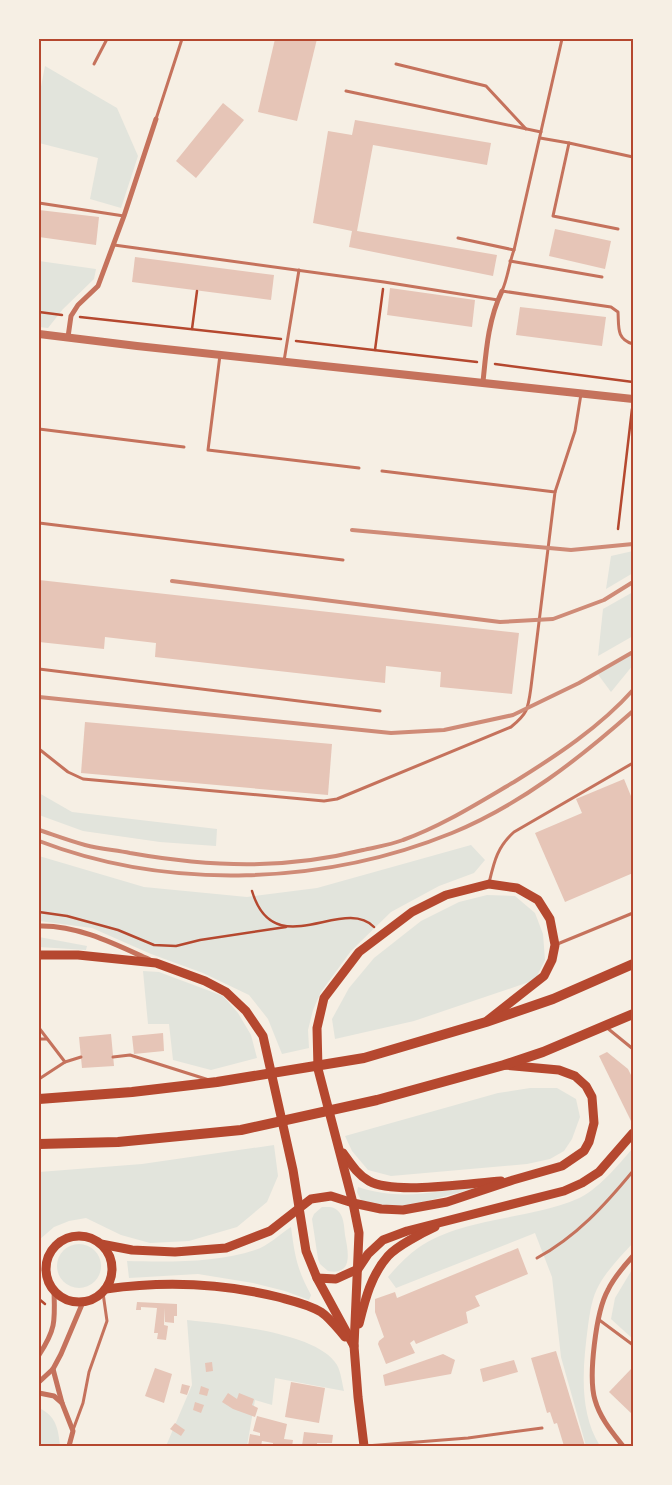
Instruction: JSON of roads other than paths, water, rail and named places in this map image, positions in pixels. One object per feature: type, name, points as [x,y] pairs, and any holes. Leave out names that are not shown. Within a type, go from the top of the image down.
[{"type":"highway","points":[[39,1099],[132,1092],[217,1082],[364,1058],[486,1022],[553,999],[633,964]]},
{"type":"highway","points":[[39,1144],[118,1142],[241,1130],[377,1100],[504,1066],[543,1052],[633,1014]]},
{"type":"main road","points":[[364,1446],[354,1346],[359,1233],[318,1069],[317,1028],[324,998],[359,952],[412,912],[446,895],[489,884],[517,888],[538,900],[550,919],[555,945],[552,960],[544,976],[486,1022]]},
{"type":"main road","points":[[39,955],[78,955],[156,963],[205,980],[226,992],[246,1011],[263,1036],[293,1170],[306,1251],[354,1346]]},
{"type":"main road","points":[[101,1244],[132,1250],[175,1252],[226,1248],[270,1231],[311,1199],[331,1196],[353,1204],[381,1209],[403,1210],[448,1202],[562,1166],[584,1152],[594,1123],[592,1097],[586,1086],[575,1076],[559,1070],[504,1066]]},
{"type":"main road","points":[[318,1278],[336,1280],[358,1269],[368,1254],[383,1240],[407,1231],[564,1191],[582,1183],[599,1172],[633,1133]]},
{"type":"main road","points":[[339,1148],[357,1172],[371,1182],[384,1186],[410,1188],[513,1180]]},
{"type":"main road","points":[[354,1346],[366,1295],[376,1274],[389,1255],[420,1235],[454,1218]]},
{"type":"main road","points":[[81,1236],[92,1238],[101,1244],[108,1253],[112,1263],[112,1274],[104,1291],[94,1299],[72,1302],[62,1298],[43,1281],[46,1270],[43,1259],[60,1242],[70,1237],[81,1236]]},
{"type":"main road","points":[[104,1291],[136,1285],[197,1284],[256,1292],[306,1304],[322,1313],[354,1346]]},
{"type":"street","points":[[68,337],[71,316],[98,286],[124,216],[156,119]]},
{"type":"street","points":[[482,382],[486,342],[502,292]]},
{"type":"street","points":[[39,334],[633,399]]},
{"type":"street","points":[[39,926],[64,929],[104,939],[156,963]]},
{"type":"street","points":[[623,1446],[600,1415],[594,1398],[592,1377],[598,1319],[607,1291],[619,1271],[633,1256]]},
{"type":"street","points":[[39,1355],[49,1339],[55,1320],[54,1291]]},
{"type":"street","points":[[39,1382],[53,1369],[83,1302]]},
{"type":"street","points":[[39,1348],[49,1339]]},
{"type":"street","points":[[53,1369],[62,1403],[73,1430],[69,1446]]},
{"type":"street","points":[[39,1393],[54,1396],[62,1403]]},
{"type":"lane","points":[[94,64],[107,39]]},
{"type":"lane","points":[[156,119],[182,39]]},
{"type":"lane","points":[[562,39],[514,250],[502,292],[611,306],[618,312],[620,335],[624,341],[633,344]]},
{"type":"lane","points":[[396,64],[486,86],[526,129]]},
{"type":"lane","points":[[346,91],[541,132]]},
{"type":"lane","points":[[540,138],[633,157]]},
{"type":"lane","points":[[569,143],[553,216],[618,229]]},
{"type":"lane","points":[[39,203],[124,216]]},
{"type":"lane","points":[[458,238],[514,250]]},
{"type":"lane","points":[[113,244],[498,300]]},
{"type":"lane","points":[[510,261],[602,277]]},
{"type":"lane","points":[[284,362],[299,270]]},
{"type":"lane","points":[[220,355],[208,450],[359,468]]},
{"type":"lane","points":[[39,749],[68,772],[83,778],[324,800],[337,799],[511,727],[524,716],[529,702],[555,492],[576,431],[581,393]]},
{"type":"lane","points":[[39,429],[184,447]]},
{"type":"lane","points":[[382,471],[555,492]]},
{"type":"lane","points":[[39,523],[343,560]]},
{"type":"lane","points":[[39,669],[380,711]]},
{"type":"lane","points":[[489,884],[495,861],[503,842],[514,832],[633,763]]},
{"type":"lane","points":[[555,945],[633,913]]},
{"type":"lane","points":[[606,1026],[633,1049]]},
{"type":"lane","points":[[39,1028],[64,1062]]},
{"type":"lane","points":[[39,1039],[47,1039]]},
{"type":"lane","points":[[113,1057],[130,1055],[217,1082]]},
{"type":"lane","points":[[39,1079],[64,1062],[81,1057]]},
{"type":"lane","points":[[537,1258],[574,1234],[605,1204],[633,1171]]},
{"type":"lane","points":[[73,1430],[83,1402],[89,1372],[107,1321],[104,1291]]},
{"type":"lane","points":[[598,1319],[633,1345]]},
{"type":"lane","points":[[364,1446],[468,1438],[542,1428]]},
{"type":"railway","points":[[352,530],[571,550],[633,544]]},
{"type":"railway","points":[[172,581],[500,622],[553,619],[604,600],[633,582]]},
{"type":"railway","points":[[39,697],[391,733],[444,730],[513,715],[579,683],[633,652]]},
{"type":"railway","points":[[39,830],[96,848],[160,858],[218,863],[247,864],[305,861],[388,845],[446,821],[530,772],[592,729],[633,690]]},
{"type":"railway","points":[[39,841],[89,857],[140,868],[193,874],[246,875],[299,872],[352,863],[403,850],[477,822],[548,780],[633,711]]}]
